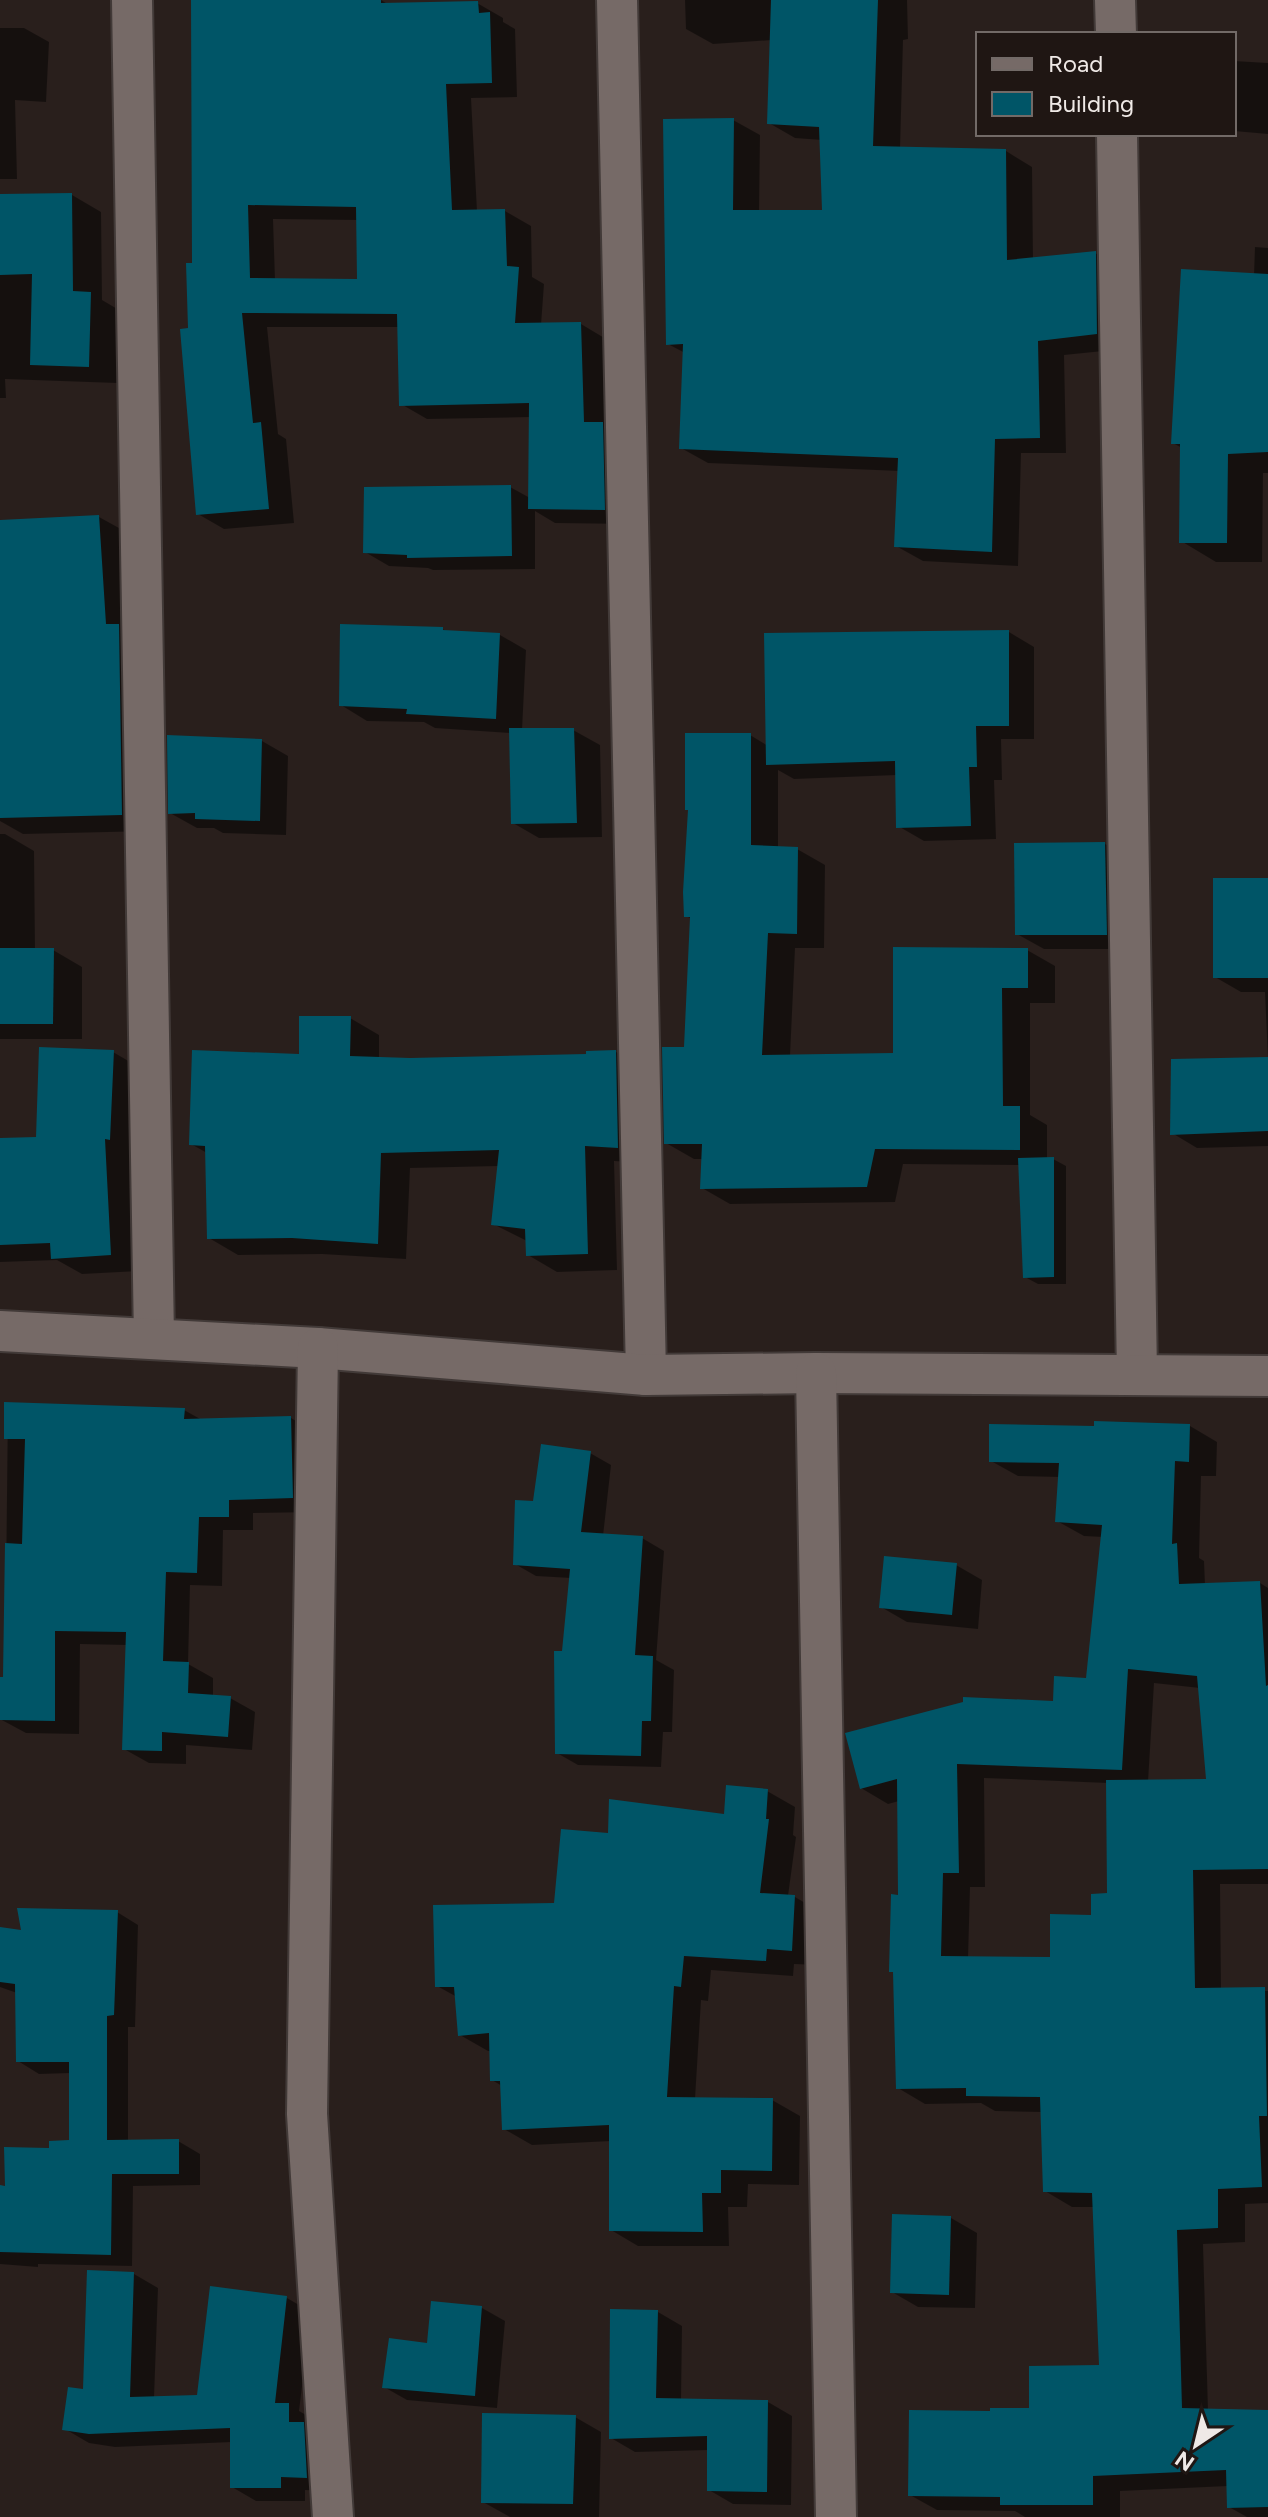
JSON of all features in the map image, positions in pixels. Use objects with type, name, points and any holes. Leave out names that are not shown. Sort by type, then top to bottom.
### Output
[{"type":"street","points":[[132,0],[154,1339]]},
{"type":"street","points":[[617,0],[646,1375]]},
{"type":"street","points":[[1115,0],[1116,32]]},
{"type":"street","points":[[1117,136],[1137,1375]]},
{"type":"street","points":[[0,1331],[318,1348],[646,1375],[1268,1376]]},
{"type":"street","points":[[318,1348],[307,2114],[333,2517]]},
{"type":"street","points":[[816,1373],[836,2517]]},
{"type":"building","points":[[191,0],[478,1],[479,13],[490,12],[492,83],[446,84],[452,210],[505,209],[507,266],[519,267],[515,323],[581,322],[584,422],[603,422],[605,510],[528,509],[529,403],[399,406],[397,314],[242,313],[253,423],[261,422],[269,509],[196,515],[180,329],[188,328],[186,263],[192,263]],"holes":[[[248,205],[356,207],[357,279],[250,278]]]},
{"type":"building","points":[[771,0],[878,0],[873,146],[1006,149],[1007,260],[1096,251],[1097,334],[1038,341],[1040,438],[995,439],[992,552],[894,547],[898,458],[679,449],[683,344],[666,345],[663,119],[734,118],[733,210],[822,210],[819,127],[767,124]]},
{"type":"building","points":[[72,193],[73,291],[91,292],[89,367],[30,365],[32,274],[0,275],[0,194]]},
{"type":"building","points":[[1181,269],[1268,274],[1268,452],[1228,454],[1227,543],[1179,543],[1180,444],[1171,444]]},
{"type":"building","points":[[511,485],[512,556],[407,558],[407,555],[363,553],[364,487]]},
{"type":"building","points":[[99,515],[106,624],[119,624],[122,815],[0,818],[0,520]]},
{"type":"building","points":[[340,624],[443,627],[443,630],[500,633],[496,719],[406,714],[407,709],[339,706]]},
{"type":"building","points":[[1009,630],[1009,726],[976,726],[977,767],[969,767],[971,826],[896,828],[895,761],[766,765],[764,633]]},
{"type":"building","points":[[509,728],[574,728],[577,823],[511,824]]},
{"type":"building","points":[[685,733],[751,733],[751,845],[798,847],[797,934],[768,933],[762,1055],[893,1053],[893,947],[1028,948],[1028,988],[1002,988],[1003,1106],[1020,1106],[1020,1150],[875,1149],[867,1187],[700,1189],[702,1144],[664,1144],[662,1047],[684,1047],[690,917],[684,917],[683,892],[688,810],[685,810]]},
{"type":"building","points":[[167,735],[262,739],[260,821],[195,819],[195,813],[168,814]]},
{"type":"building","points":[[1105,842],[1107,935],[1015,935],[1014,843]]},
{"type":"building","points":[[1213,878],[1268,878],[1268,978],[1213,978]]},
{"type":"building","points":[[0,948],[54,948],[53,1024],[0,1024]]},
{"type":"building","points":[[299,1016],[351,1016],[350,1056],[410,1058],[586,1054],[586,1051],[616,1050],[618,1148],[585,1146],[588,1254],[526,1256],[525,1229],[491,1225],[499,1150],[381,1153],[378,1244],[292,1238],[207,1239],[205,1146],[189,1145],[192,1050],[299,1054]]},
{"type":"building","points":[[39,1047],[114,1050],[110,1140],[105,1139],[111,1255],[51,1259],[50,1243],[0,1245],[0,1138],[36,1137]]},
{"type":"building","points":[[1268,1057],[1268,1131],[1170,1135],[1171,1059]]},
{"type":"building","points":[[1054,1157],[1054,1277],[1023,1278],[1018,1158]]},
{"type":"building","points":[[4,1402],[185,1408],[184,1419],[291,1416],[293,1498],[229,1500],[229,1517],[199,1517],[197,1573],[166,1572],[163,1661],[189,1662],[188,1693],[231,1696],[228,1737],[162,1732],[162,1751],[122,1750],[126,1632],[55,1631],[55,1721],[0,1720],[5,1543],[22,1544],[25,1439],[4,1439]]},
{"type":"building","points":[[1094,1421],[1190,1424],[1189,1462],[1175,1461],[1172,1544],[1177,1543],[1179,1584],[1260,1581],[1268,1685],[1268,1869],[1193,1870],[1195,1988],[1265,1987],[1267,2116],[1259,2116],[1262,2187],[1218,2189],[1218,2228],[1177,2230],[1182,2408],[1268,2410],[1268,2507],[1227,2508],[1226,2470],[1093,2476],[1093,2505],[1000,2505],[1000,2497],[908,2496],[909,2410],[1029,2408],[1029,2366],[1099,2365],[1092,2193],[1043,2192],[1040,2097],[966,2096],[966,2088],[896,2089],[893,1972],[889,1972],[891,1894],[898,1895],[897,1779],[860,1789],[845,1733],[963,1702],[963,1697],[1053,1701],[1054,1676],[1086,1678],[1102,1525],[1055,1522],[1059,1463],[989,1462],[989,1424],[1094,1426]],"holes":[[[1128,1669],[1197,1676],[1206,1779],[1106,1780],[1107,1893],[1091,1894],[1091,1915],[1050,1914],[1050,1957],[941,1956],[943,1873],[959,1873],[957,1764],[1122,1770]]]},
{"type":"building","points":[[541,1444],[591,1451],[581,1532],[643,1536],[635,1655],[653,1656],[651,1721],[642,1721],[641,1756],[555,1754],[554,1651],[562,1651],[570,1569],[513,1565],[515,1500],[533,1501]]},
{"type":"building","points":[[884,1556],[957,1563],[952,1615],[879,1608]]},
{"type":"building","points":[[726,1785],[768,1789],[766,1819],[769,1819],[760,1893],[795,1895],[792,1951],[767,1949],[766,1961],[684,1956],[681,1987],[674,1986],[667,2097],[773,2098],[772,2171],[721,2170],[721,2193],[702,2193],[703,2232],[609,2231],[609,2125],[502,2130],[500,2081],[490,2081],[489,2033],[458,2036],[454,1987],[435,1987],[433,1905],[554,1903],[561,1829],[608,1833],[609,1799],[724,1814]]},
{"type":"building","points":[[17,1908],[118,1910],[114,2015],[107,2016],[107,2140],[179,2139],[179,2174],[112,2174],[111,2255],[0,2252],[0,2185],[5,2186],[4,2147],[49,2148],[49,2141],[69,2140],[69,2062],[16,2062],[15,1984],[0,1982],[0,1927],[21,1930]]},
{"type":"building","points":[[892,2214],[951,2216],[949,2295],[890,2293]]},
{"type":"building","points":[[87,2270],[134,2272],[130,2397],[197,2395],[210,2286],[287,2296],[275,2403],[289,2403],[289,2422],[304,2422],[307,2478],[281,2477],[281,2488],[230,2488],[230,2428],[89,2434],[62,2430],[68,2387],[83,2389]]},
{"type":"building","points":[[431,2301],[482,2306],[475,2396],[382,2388],[389,2338],[427,2343]]},
{"type":"building","points":[[610,2309],[658,2310],[656,2398],[768,2400],[767,2492],[707,2491],[707,2436],[609,2439]]},
{"type":"building","points":[[482,2413],[576,2415],[573,2504],[481,2503]]}]
